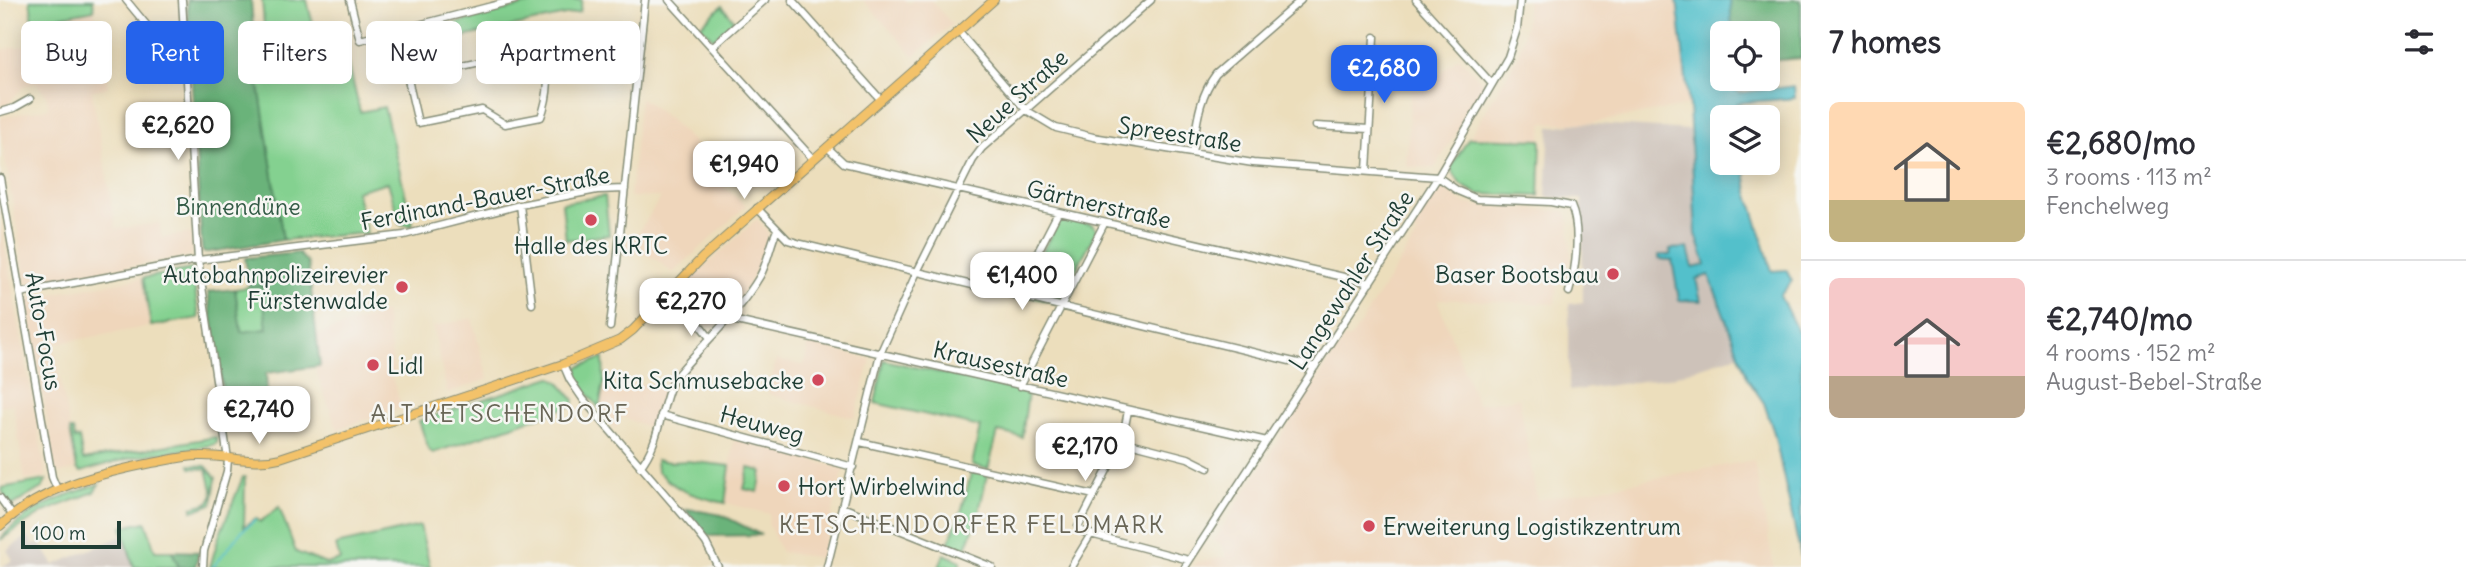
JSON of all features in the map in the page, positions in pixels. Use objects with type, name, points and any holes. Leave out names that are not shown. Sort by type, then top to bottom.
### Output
[{"type":"main road","points":[[0,526],[26,506],[57,489],[100,475],[186,457],[254,461],[280,458],[563,364],[620,340],[757,208],[994,0]]},
{"type":"street","points":[[125,0],[143,21]]},
{"type":"street","points":[[182,0],[183,21]]},
{"type":"street","points":[[350,0],[360,40],[366,39]]},
{"type":"street","points":[[435,21],[515,0]]},
{"type":"street","points":[[610,327],[645,0]]},
{"type":"street","points":[[669,0],[813,159]]},
{"type":"street","points":[[712,47],[765,0]]},
{"type":"street","points":[[792,0],[881,100]]},
{"type":"street","name":"Neue Straße","points":[[827,567],[880,354],[916,274],[973,160],[982,148],[1151,0]]},
{"type":"street","points":[[1192,153],[1202,97],[1216,74],[1301,0]]},
{"type":"street","points":[[1416,0],[1492,84]]},
{"type":"street","name":"Langewahler Straße","points":[[1187,564],[1438,177],[1514,42],[1520,0]]},
{"type":"street","name":"Spreestraße","points":[[958,31],[1026,110],[1056,128],[1093,137],[1252,163],[1438,177]]},
{"type":"street","points":[[1367,170],[1375,37]]},
{"type":"street","points":[[535,50],[541,51],[548,80],[546,105],[541,117],[505,124],[482,110],[418,123],[408,78],[535,50]]},
{"type":"street","points":[[186,84],[198,260],[228,459],[218,509],[204,551],[203,567]]},
{"type":"street","points":[[0,112],[30,99]]},
{"type":"street","points":[[1316,126],[1369,129]]},
{"type":"street","name":"Gärtnerstraße","points":[[827,147],[844,163],[1370,283]]},
{"type":"street","points":[[1438,177],[1477,200],[1551,202],[1572,206],[1576,215],[1575,272],[1569,292]]},
{"type":"street","name":"Auto-Focus","points":[[0,178],[52,477],[57,489]]},
{"type":"street","name":"Ferdinand-Bauer-Straße","points":[[20,293],[198,260],[404,235],[520,205],[597,190],[625,189]]},
{"type":"street","points":[[520,205],[532,304]]},
{"type":"street","points":[[757,208],[777,230],[793,242],[916,274],[1315,368]]},
{"type":"street","points":[[1015,296],[1058,212]]},
{"type":"street","points":[[1020,386],[1104,223]]},
{"type":"street","points":[[640,467],[648,457],[673,380],[729,317],[765,268],[777,230]]},
{"type":"street","points":[[671,288],[710,338]]},
{"type":"street","name":"Krausestraße","points":[[729,317],[880,354],[1267,441]]},
{"type":"street","points":[[563,364],[575,388],[700,536],[718,567]]},
{"type":"street","points":[[1128,411],[1122,441],[1078,527],[1091,534],[1187,564]]},
{"type":"street","name":"Heuweg","points":[[661,415],[853,467]]},
{"type":"street","points":[[1122,441],[1188,458],[1208,468]]},
{"type":"street","points":[[860,442],[1094,495]]},
{"type":"street","points":[[0,498],[13,516]]},
{"type":"street","points":[[842,508],[992,567]]},
{"type":"street","points":[[1072,567],[1091,534]]},
{"type":"shaded area","points":[[863,0],[905,0],[909,4],[913,0],[931,0],[952,24],[914,56]]},
{"type":"shaded area","points":[[1527,0],[1677,0],[1689,105],[1592,123],[1543,123],[1541,140],[1469,138],[1518,56],[1525,27]]},
{"type":"shaded area","points":[[94,10],[96,21],[38,21]]},
{"type":"shaded area","points":[[21,47],[21,84],[32,84],[24,86],[7,105],[0,107],[0,50]]},
{"type":"shaded area","points":[[1459,57],[1485,85],[1435,168],[1406,166],[1411,86],[1420,91]]},
{"type":"shaded area","points":[[37,84],[107,84],[108,87],[92,91],[116,229],[159,223],[162,238],[191,233],[190,256],[29,283],[26,281],[0,119],[49,108],[46,94]]},
{"type":"shaded area","points":[[640,97],[668,118],[696,145],[689,155],[746,206],[673,273],[654,258],[625,247],[628,236],[636,236],[661,197],[630,197]]},
{"type":"shaded area","points":[[1580,123],[1689,130],[1696,234],[1708,275],[1740,354],[1671,377],[1569,391],[1569,304],[1583,302],[1582,199],[1546,197],[1550,127]]},
{"type":"shaded area","points":[[1442,188],[1464,203],[1564,211],[1569,215],[1571,262],[1558,276],[1555,304],[1440,299],[1438,302],[1477,404],[1519,398],[1537,500],[1754,460],[1774,567],[1193,567],[1196,562],[1226,557],[1224,547],[1214,540],[1344,338],[1351,338],[1418,233],[1409,232],[1437,189]]},
{"type":"shaded area","points":[[0,219],[46,474],[45,477],[25,480],[13,404],[0,406]]},
{"type":"shaded area","points":[[757,219],[768,235],[759,265],[746,288],[713,325],[707,324],[681,288]]},
{"type":"shaded area","points":[[143,278],[151,326],[54,344],[77,469],[62,473],[56,471],[27,303],[33,297]]},
{"type":"shaded area","points":[[385,312],[395,374],[391,375],[402,408],[337,429],[315,368],[320,366],[317,335]]},
{"type":"shaded area","points":[[472,318],[488,379],[447,393],[433,327]]},
{"type":"shaded area","name":"Kita Schmusebacke","points":[[809,344],[871,359],[855,418],[768,394],[776,360],[804,365]]},
{"type":"shaded area","points":[[604,383],[665,385],[650,428],[622,417],[615,429],[599,408]]},
{"type":"shaded area","name":"Hort Wirbelwind","points":[[734,439],[844,469],[821,558],[781,552],[768,523],[770,514],[725,503]]},
{"type":"shaded area","points":[[124,535],[134,567],[1,567],[13,560],[7,550],[28,536],[33,544],[40,544],[54,565]]},
{"type":"green space","points":[[30,0],[93,0],[94,10],[33,21]]},
{"type":"green space","name":"Binnendüne","points":[[187,0],[251,0],[253,21],[238,21],[238,84],[259,84],[283,240],[204,253],[202,250],[192,84],[224,84],[224,21],[188,21]]},
{"type":"green space","points":[[262,0],[307,0],[312,21],[264,21]]},
{"type":"green space","points":[[545,0],[582,0],[580,12],[538,21],[476,21],[476,34],[462,37],[462,22]]},
{"type":"green space","points":[[1730,0],[1801,0],[1801,58],[1780,60],[1780,21],[1731,21]]},
{"type":"green space","points":[[722,6],[734,20],[714,39],[700,26]]},
{"type":"green space","points":[[352,78],[360,112],[384,107],[413,226],[400,224],[388,182],[356,191],[367,233],[283,240],[259,84],[352,84]]},
{"type":"green space","points":[[1469,138],[1541,140],[1539,196],[1478,194],[1461,185],[1450,168]]},
{"type":"green space","points":[[605,196],[609,235],[566,240],[562,203]]},
{"type":"green space","points":[[1061,216],[1093,225],[1097,230],[1058,303],[1026,296],[1023,288]]},
{"type":"green space","points":[[298,253],[308,263],[320,366],[266,373],[267,390],[243,399],[224,400],[208,292],[235,289],[241,332],[267,329],[262,286],[249,287],[245,258]]},
{"type":"green space","points":[[192,269],[199,318],[151,326],[143,278]]},
{"type":"green space","points":[[262,285],[268,329],[241,333],[235,289]]},
{"type":"green space","points":[[603,358],[604,383],[599,408],[575,377],[574,371]]},
{"type":"green space","points":[[884,360],[1028,393],[1022,437],[998,432],[988,469],[972,465],[980,427],[875,403]]},
{"type":"green space","points":[[551,377],[559,382],[574,400],[573,405],[433,453],[429,450],[419,421]]},
{"type":"green space","points":[[70,430],[73,430],[75,439],[79,438],[83,460],[216,437],[217,443],[114,462],[81,472],[77,469]]},
{"type":"green space","points":[[656,460],[730,466],[725,503],[681,489],[657,471]]},
{"type":"green space","points":[[190,465],[206,466],[216,478],[212,504],[192,511],[192,507],[208,503],[213,494],[207,469],[191,468]]},
{"type":"green space","points":[[749,468],[762,471],[758,492],[744,489]]},
{"type":"green space","points":[[972,470],[987,476],[978,516],[965,551],[948,544],[962,509]]},
{"type":"green space","points":[[243,477],[244,527],[256,518],[260,522],[279,507],[296,552],[326,564],[340,560],[336,545],[420,526],[430,567],[210,567],[218,539]]},
{"type":"green space","points":[[46,480],[43,487],[13,505],[7,501],[1,488]]},
{"type":"green space","points":[[99,484],[94,492],[44,512],[0,540],[32,512]]},
{"type":"green space","points":[[686,510],[722,515],[761,535],[707,536]]},
{"type":"green space","points":[[146,522],[155,551],[172,551],[179,567],[134,567],[122,527]]},
{"type":"green space","points":[[172,551],[199,552],[195,567],[179,567]]},
{"type":"green space","points":[[944,554],[961,561],[959,567],[939,567]]},
{"type":"water","points":[[1677,0],[1730,0],[1731,21],[1710,21],[1710,91],[1780,91],[1780,88],[1794,86],[1795,98],[1737,105],[1710,105],[1710,175],[1746,175],[1748,192],[1772,271],[1786,270],[1792,281],[1780,296],[1801,338],[1801,557],[1774,433],[1764,403],[1749,381],[1709,275],[1696,279],[1701,301],[1679,300],[1672,260],[1659,259],[1659,255],[1671,255],[1670,249],[1688,248],[1693,268],[1706,265],[1696,234],[1689,105]]},
{"type":"waterway","points":[[213,567],[241,532],[256,519]]},
{"type":"place","name":"Halle des KRTC","points":[[591,220]]},
{"type":"place","name":"Baser Bootsbau","points":[[1613,274]]},
{"type":"place","name":"Autobahnpolizeirevier Fürstenwalde","points":[[402,287]]},
{"type":"place","name":"Lidl","points":[[373,365]]},
{"type":"place","name":"Kita Schmusebacke","points":[[818,380]]},
{"type":"place","name":"Hort Wirbelwind","points":[[784,486]]},
{"type":"place","name":"Erweiterung Logistikzentrum","points":[[1369,526]]},
{"type":"district","name":"ALT KETSCHENDORF","points":[[500,413]]},
{"type":"district","name":"KETSCHENDORFER FELDMARK","points":[[972,524]]}]
